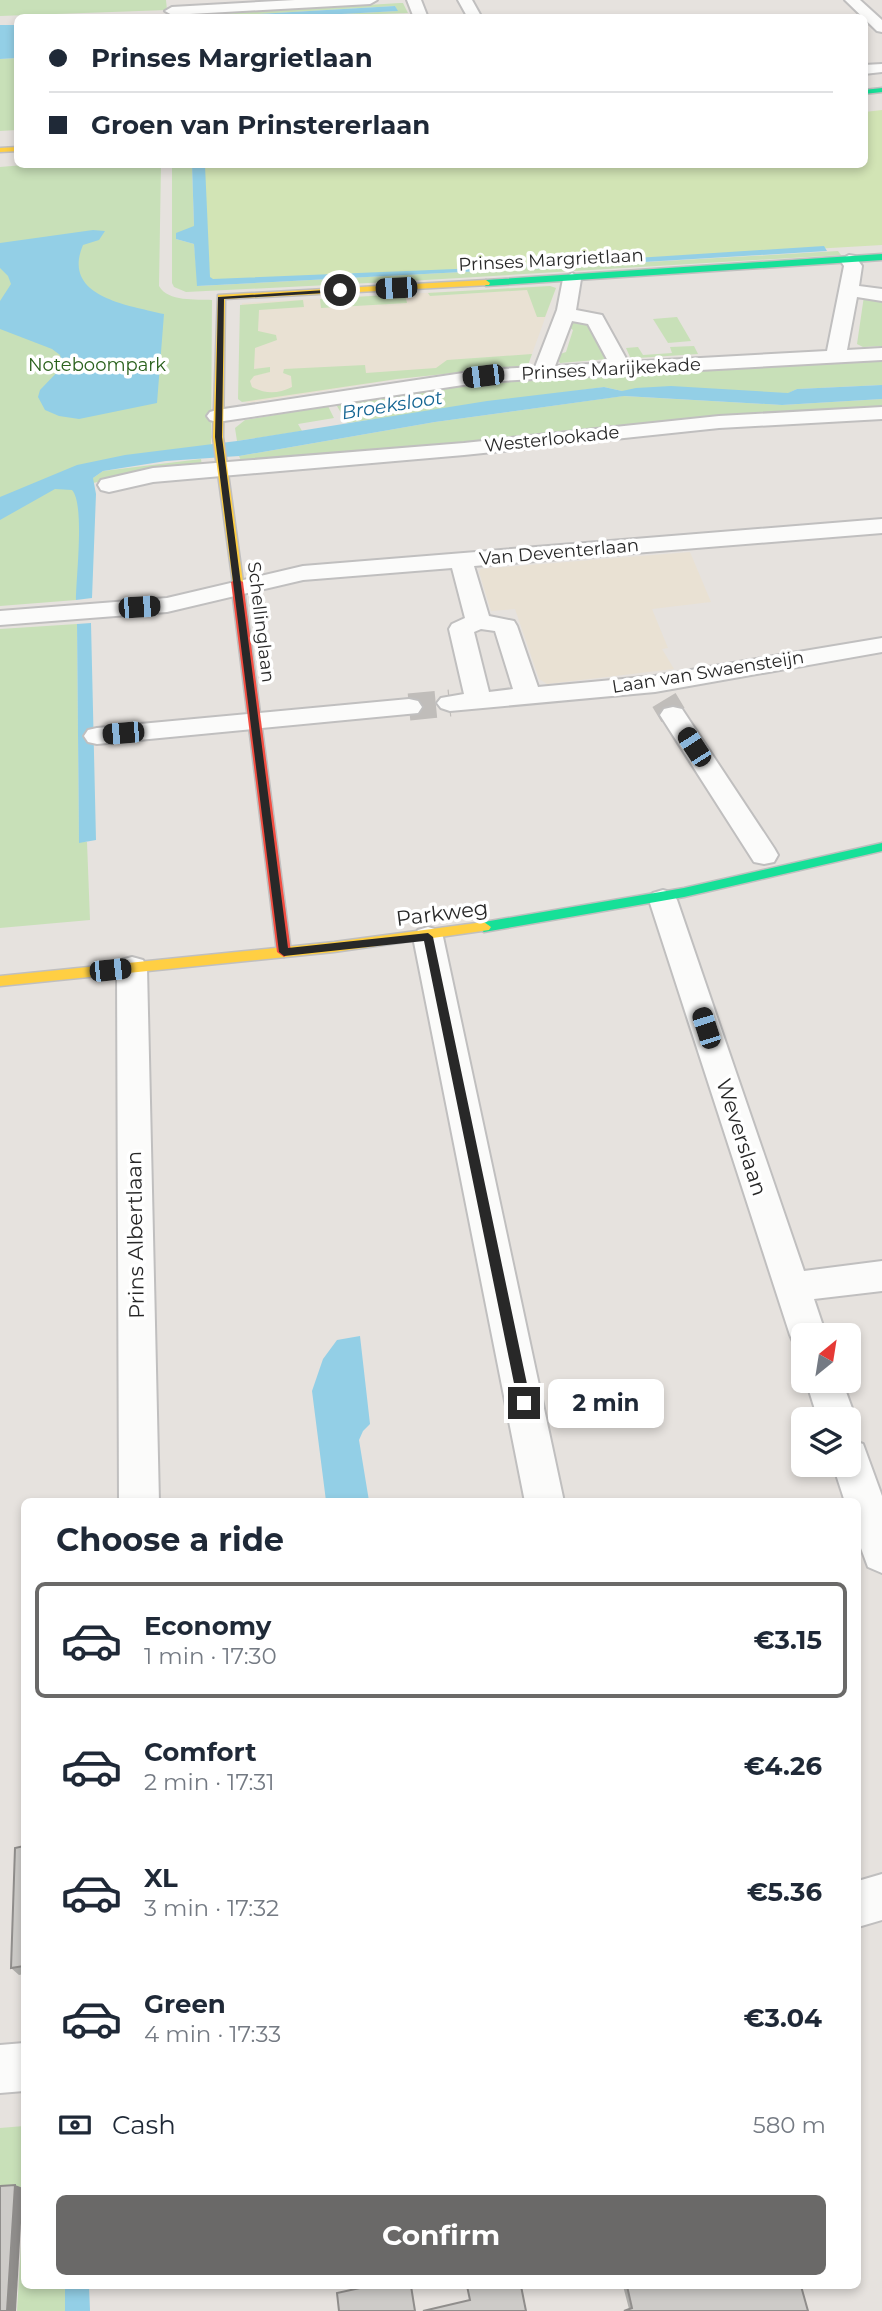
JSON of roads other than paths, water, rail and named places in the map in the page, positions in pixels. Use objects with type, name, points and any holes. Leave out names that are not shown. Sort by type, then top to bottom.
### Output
[{"type":"street","points":[[172,10],[370,0]]},
{"type":"street","points":[[852,0],[880,24]]},
{"type":"street","name":"Prinses Margrietlaan","points":[[221,297],[572,279],[882,257]]},
{"type":"street","points":[[836,358],[853,266],[849,260]]},
{"type":"street","points":[[542,372],[564,314],[572,279]]},
{"type":"street","points":[[847,290],[882,295]]},
{"type":"street","name":"Schellinglaan","points":[[221,297],[218,437],[284,952]]},
{"type":"street","points":[[564,314],[594,319],[621,368]]},
{"type":"street","name":"Prinses Marijkekade","points":[[217,416],[406,386],[542,372],[882,354]]},
{"type":"street","name":"Westerlookade","points":[[109,485],[153,475],[221,466],[464,449],[707,423],[875,419]]},
{"type":"street","name":"Van Deventerlaan","points":[[0,618],[167,605],[303,573],[882,526]]},
{"type":"street","points":[[461,560],[478,621]]},
{"type":"street","points":[[478,700],[461,629],[478,621],[505,626],[528,696]]},
{"type":"street","name":"Laan van Swaensteijn","points":[[450,703],[528,696],[664,700],[882,645]]},
{"type":"street","points":[[664,700],[765,854]]},
{"type":"street","points":[[97,736],[409,707]]},
{"type":"street","name":"Parkweg","points":[[0,981],[428,937],[663,900],[882,847]]},
{"type":"street","name":"Weverslaan","points":[[663,900],[804,1323]]},
{"type":"street","points":[[428,937],[544,1498]]},
{"type":"street","name":"Prins Albertlaan","points":[[132,968],[139,1498]]},
{"type":"street","points":[[792,1287],[882,1276]]},
{"type":"street","points":[[856,1477],[882,1554]]},
{"type":"street","points":[[861,1902],[882,1897]]},
{"type":"street","points":[[0,2069],[21,2067]]},
{"type":"water","points":[[395,6],[398,11],[342,14],[258,14]]},
{"type":"water","points":[[0,25],[14,25],[14,58],[0,59]]},
{"type":"water","points":[[192,168],[205,168],[210,277],[213,279],[480,268],[481,271],[197,286],[194,244],[176,239],[176,233],[194,226]]},
{"type":"water","points":[[93,230],[105,231],[99,240],[83,245],[79,263],[81,276],[89,287],[117,302],[164,314],[157,403],[79,419],[59,416],[45,410],[38,397],[40,390],[63,366],[60,355],[52,349],[0,329],[0,301],[11,284],[0,268],[0,243]]},
{"type":"water","points":[[824,246],[827,251],[528,269],[526,265]]},
{"type":"water","points":[[882,385],[882,399],[782,405],[624,396],[435,422],[239,456],[166,461],[103,471],[93,478],[96,494],[92,598],[76,600],[79,525],[76,498],[72,490],[55,489],[0,520],[0,497],[77,465],[125,455],[237,441],[487,401],[604,387],[622,391],[671,386],[788,393],[797,389]]},
{"type":"water","points":[[91,623],[96,840],[79,843],[77,624]]},
{"type":"water","points":[[360,1336],[370,1424],[359,1440],[369,1498],[326,1498],[312,1391],[323,1359],[337,1340]]},
{"type":"water","points":[[65,2289],[89,2289],[90,2311],[65,2311]]},
{"type":"tunnel","points":[[664,700],[673,715]]},
{"type":"tunnel","points":[[409,707],[450,703]]},
{"type":"park label","name":"Noteboompark","points":[[97,365]]},
{"type":"water label","name":"Broeksloot","points":[[392,405]]}]
